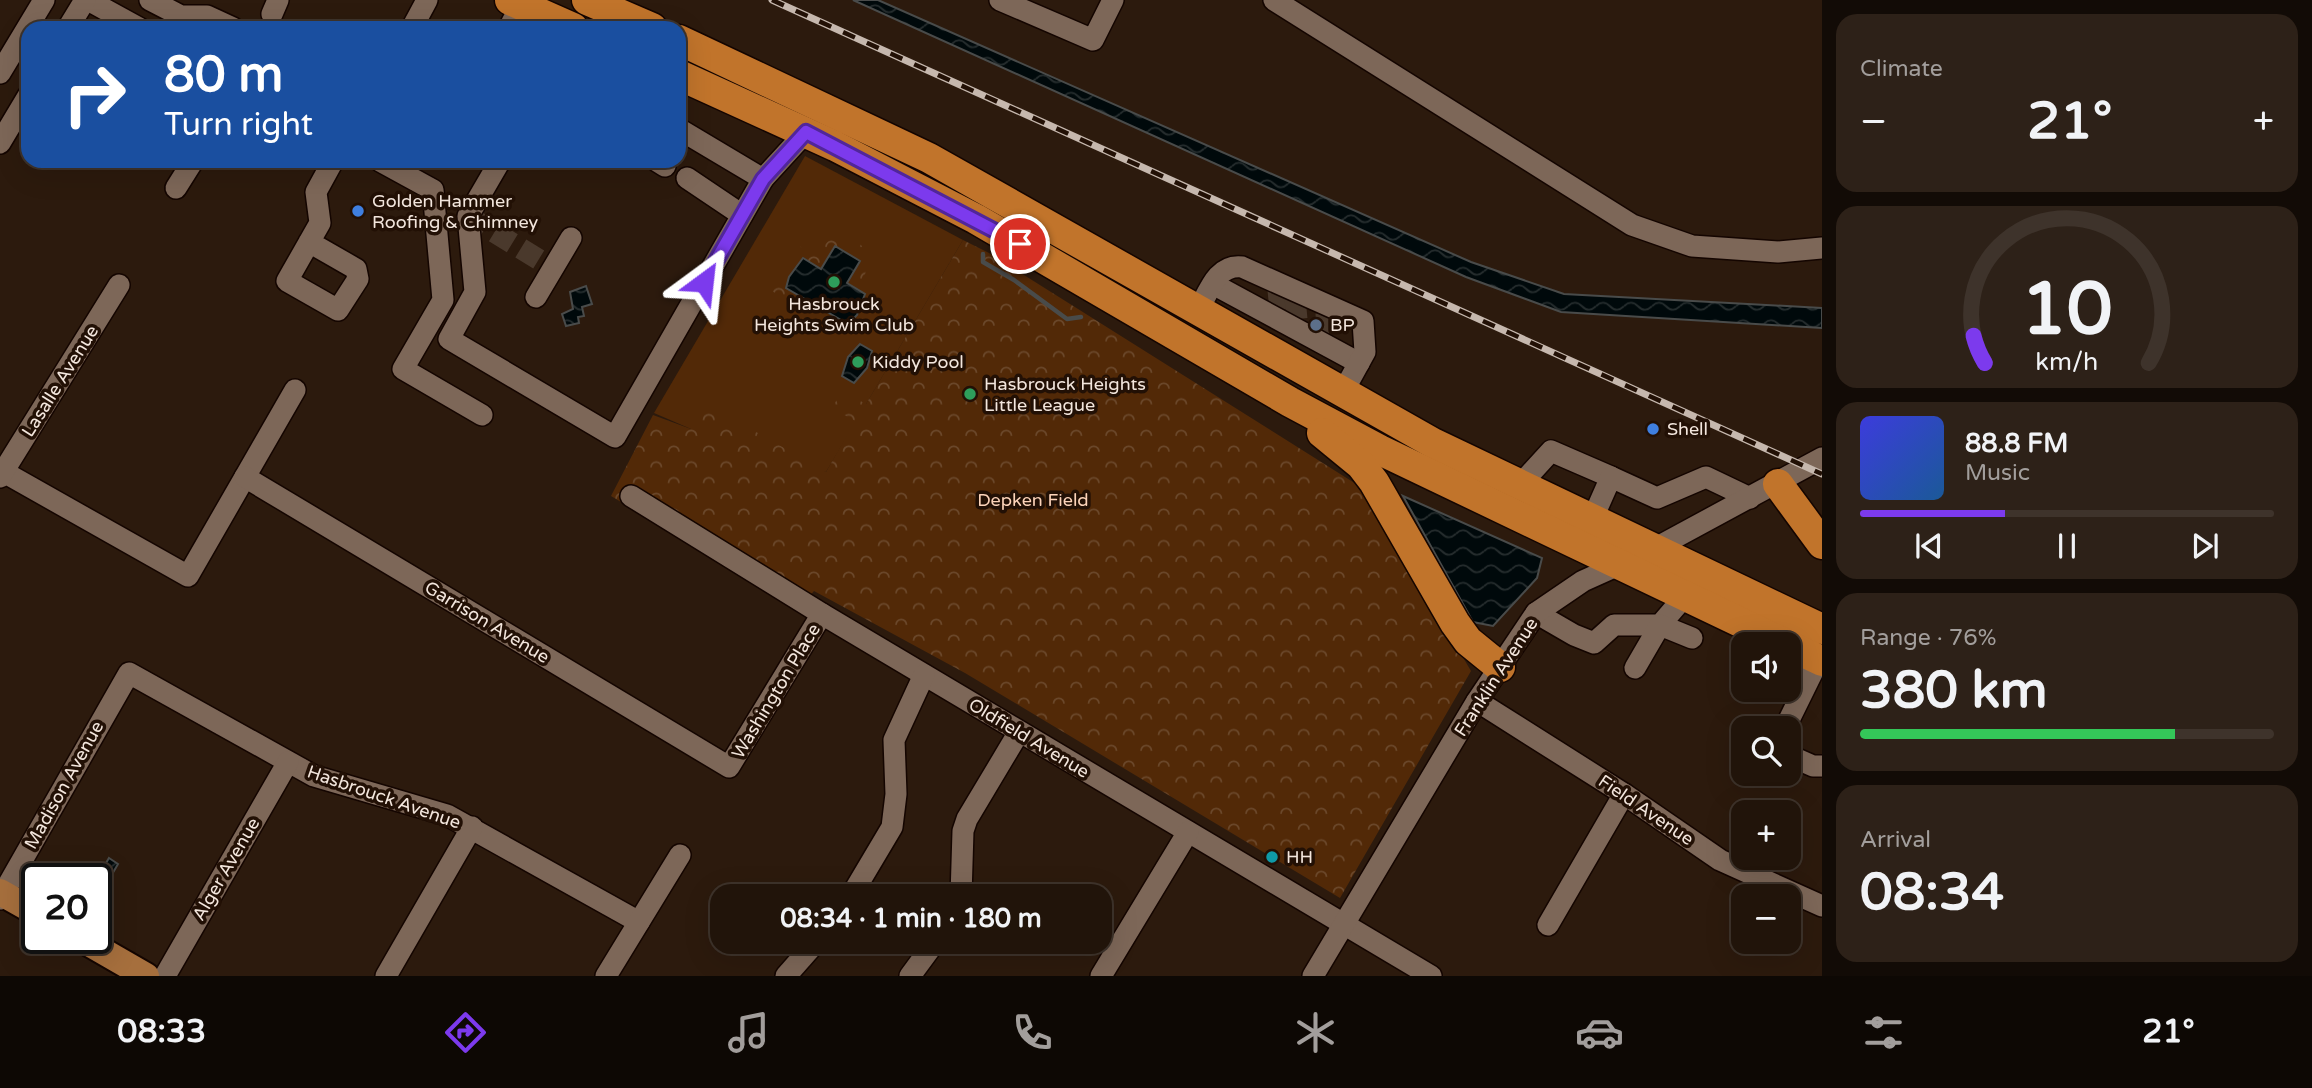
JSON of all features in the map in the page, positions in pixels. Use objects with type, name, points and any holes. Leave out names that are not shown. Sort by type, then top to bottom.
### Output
[{"type":"highway","points":[[587,0],[636,21]]},
{"type":"highway","points":[[513,11],[548,21]]},
{"type":"highway","points":[[686,43],[929,158],[1433,443],[1822,629]]},
{"type":"highway","points":[[686,78],[806,132],[976,219],[1290,402],[1617,566],[1760,632]]},
{"type":"highway","points":[[1290,402],[1361,466],[1374,482],[1461,632],[1500,667]]},
{"type":"highway","points":[[1778,484],[1822,544]]},
{"type":"highway","points":[[1801,651],[1820,660]]},
{"type":"main road","points":[[1,895],[21,905]]},
{"type":"main road","points":[[108,954],[146,976]]},
{"type":"street","points":[[31,21],[44,0]]},
{"type":"street","points":[[73,21],[87,0],[126,21]]},
{"type":"street","points":[[150,0],[181,16],[207,16],[218,21]]},
{"type":"street","points":[[416,21],[427,0]]},
{"type":"street","points":[[1000,0],[1093,40],[1113,0]]},
{"type":"street","points":[[1274,0],[1632,225],[1692,246],[1777,251],[1822,248]]},
{"type":"street","points":[[0,72],[21,38]]},
{"type":"street","points":[[0,143],[21,108]]},
{"type":"street","points":[[427,328],[615,437],[763,179],[806,132]]},
{"type":"street","points":[[686,133],[763,179]]},
{"type":"street","points":[[176,188],[189,168]]},
{"type":"street","points":[[309,242],[320,223],[316,192],[328,168]]},
{"type":"street","points":[[393,168],[433,190],[443,300],[403,369],[482,415]]},
{"type":"street","points":[[449,339],[475,292],[468,216],[496,168]]},
{"type":"street","points":[[687,178],[742,215]]},
{"type":"street","points":[[536,298],[570,238]]},
{"type":"street","points":[[1198,311],[1221,270],[1230,265],[1242,267],[1287,305],[1337,332]]},
{"type":"street","points":[[1213,284],[1287,305],[1337,332]]},
{"type":"street","name":"Lasalle Avenue","points":[[1,473],[119,285]]},
{"type":"street","points":[[1337,332],[1343,392]]},
{"type":"street","points":[[1,473],[188,576],[295,390]]},
{"type":"street","points":[[1520,485],[1551,451],[1657,498],[1706,477],[1750,498]]},
{"type":"street","name":"Franklin Avenue","points":[[1313,976],[1478,701],[1536,613],[1561,594],[1652,550],[1822,458]]},
{"type":"street","name":"Garrison Avenue","points":[[245,477],[729,767]]},
{"type":"street","points":[[1592,520],[1611,477]]},
{"type":"street","name":"Oldfield Avenue","points":[[631,496],[822,614],[1342,926],[1431,976]]},
{"type":"street","points":[[1636,668],[1660,625],[1685,596]]},
{"type":"street","points":[[1536,613],[1594,643],[1615,625],[1660,625],[1692,638]]},
{"type":"street","name":"Washington Place","points":[[729,767],[822,614]]},
{"type":"street","points":[[1791,716],[1820,660]]},
{"type":"street","name":"Hasbrouck Avenue","points":[[129,673],[314,776],[422,806],[472,827],[639,922]]},
{"type":"street","name":"Madison Avenue","points":[[1,895],[129,673]]},
{"type":"street","points":[[859,884],[892,827],[896,794],[894,740],[924,675]]},
{"type":"street","name":"Field Avenue","points":[[1478,701],[1624,794],[1720,860],[1822,906]]},
{"type":"street","points":[[961,884],[963,831],[967,819],[1019,732]]},
{"type":"street","points":[[1801,761],[1813,766],[1822,766]]},
{"type":"street","name":"Alger Avenue","points":[[165,976],[288,762]]},
{"type":"street","points":[[1548,925],[1624,794]]},
{"type":"street","points":[[386,976],[472,827]]},
{"type":"street","points":[[1101,976],[1188,832]]},
{"type":"street","points":[[606,976],[680,855]]},
{"type":"street","points":[[786,976],[805,954]]},
{"type":"street","points":[[910,976],[926,954]]},
{"type":"green space","name":"Hasbrouck Heights Swim Club","points":[[805,156],[963,240],[826,472],[691,429],[654,413]]},
{"type":"green space","points":[[835,234],[855,240],[870,253],[864,279],[876,293],[871,316],[853,333],[805,312],[772,291],[798,246],[818,252]]},
{"type":"green space","name":"Depken Field","points":[[963,240],[989,253],[1364,489],[1471,671],[1340,898],[965,673],[814,591],[798,609],[611,496],[653,415],[691,429],[709,405],[826,472],[855,421],[832,408],[842,391],[866,404]]},
{"type":"water","points":[[853,0],[878,0],[1471,262],[1564,294],[1822,308],[1822,328],[1561,312],[1466,277]]},
{"type":"water","points":[[835,246],[860,261],[847,283],[865,294],[857,315],[848,324],[786,288],[789,277],[803,258],[821,269]]},
{"type":"water","points":[[586,286],[592,304],[582,307],[584,316],[578,317],[579,323],[566,326],[562,314],[573,309],[570,292]]},
{"type":"water","name":"Kiddy Pool","points":[[860,344],[872,351],[867,368],[854,383],[842,376],[848,357]]},
{"type":"water","points":[[1403,496],[1542,558],[1537,578],[1493,626],[1473,622]]},
{"type":"water","points":[[109,858],[118,864],[112,874],[112,863],[106,863]]},
{"type":"waterway","points":[[983,254],[983,262],[1014,280],[1067,319],[1081,317]]},
{"type":"tunnel","points":[[468,216],[551,267]]},
{"type":"tunnel","points":[[1278,290],[1280,310]]},
{"type":"tunnel","points":[[1295,298],[1297,319]]},
{"type":"tunnel","points":[[1326,313],[1327,333]]},
{"type":"railway","points":[[772,0],[1822,474]]},
{"type":"place","name":"Golden Hammer Roofing & Chimney","points":[[358,211]]},
{"type":"place","name":"Hasbrouck Heights Swim Club","points":[[834,282]]},
{"type":"place","name":"BP","points":[[1316,325]]},
{"type":"place","name":"Kiddy Pool","points":[[858,362]]},
{"type":"place","name":"Hasbrouck Heights Little League","points":[[970,394]]},
{"type":"place","name":"Shell","points":[[1653,429]]},
{"type":"place","name":"HH","points":[[1272,857]]},
{"type":"route","points":[[704,282],[763,179],[806,132],[1020,244]]}]
